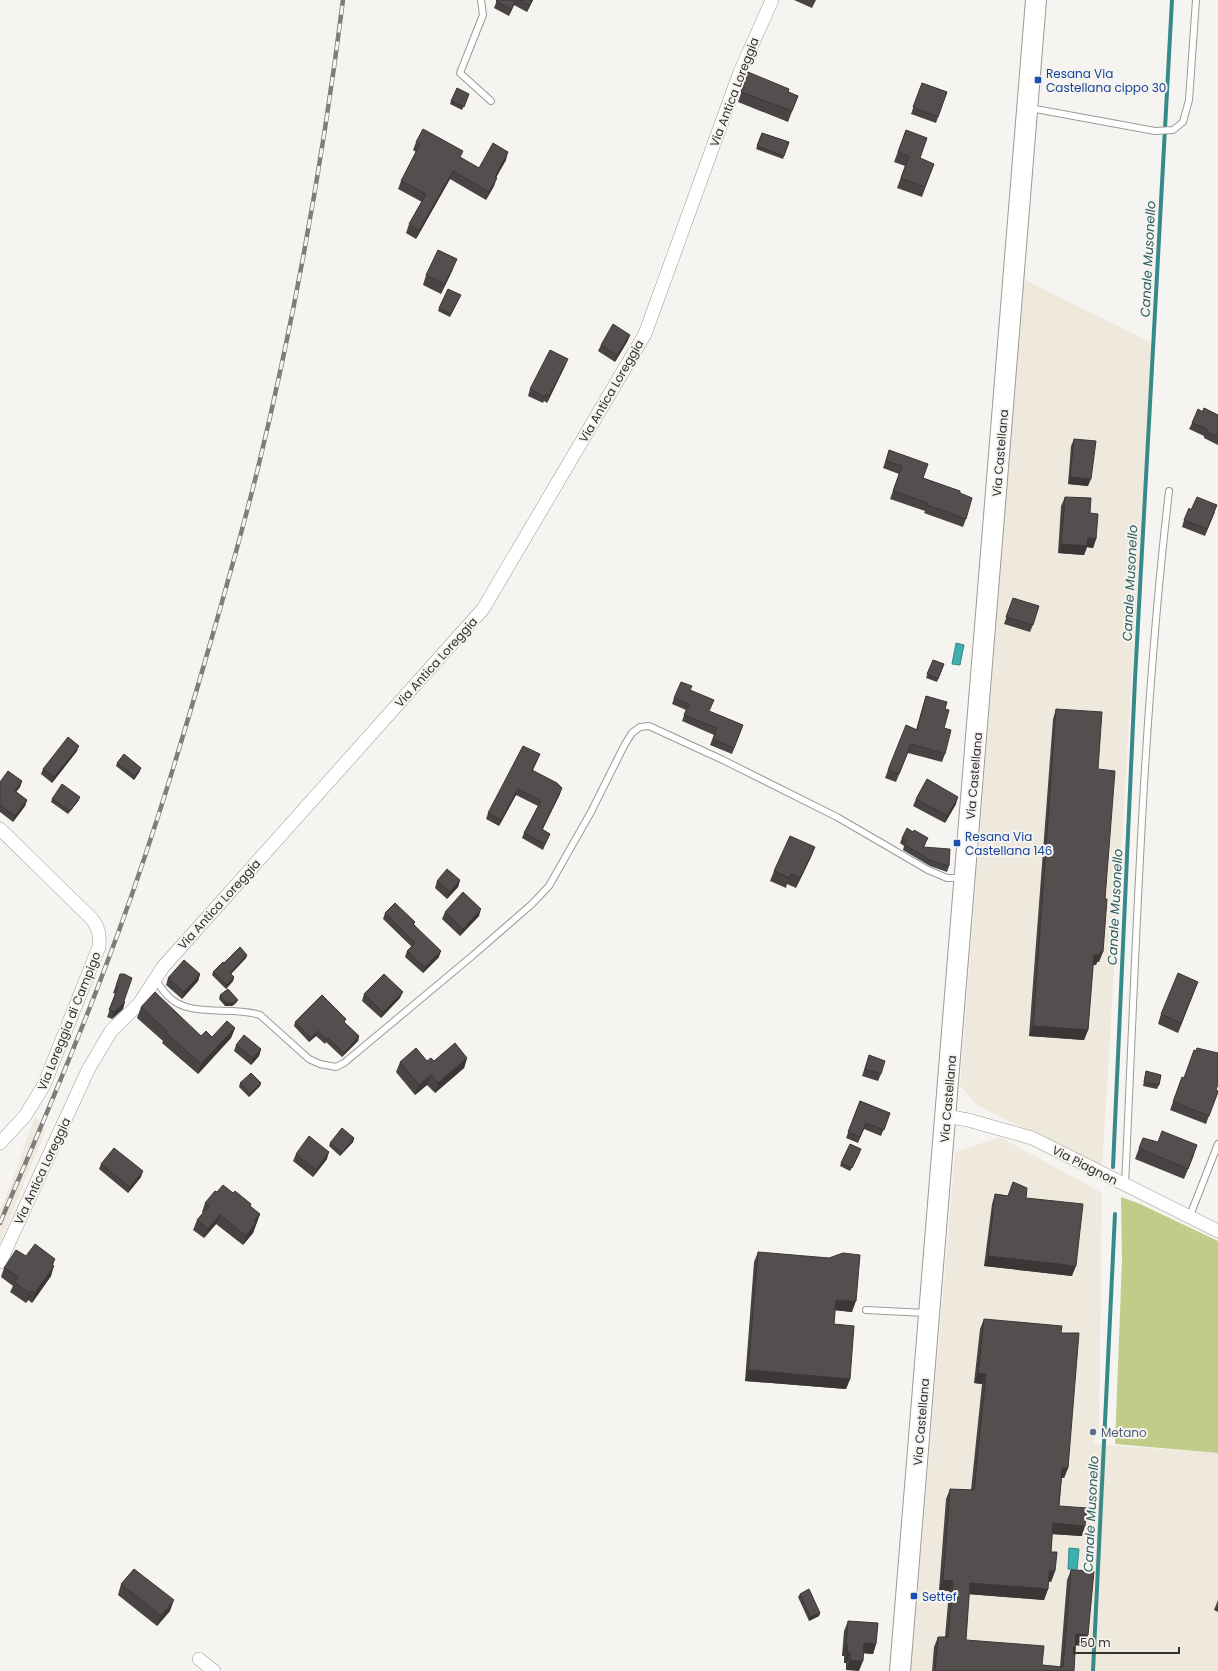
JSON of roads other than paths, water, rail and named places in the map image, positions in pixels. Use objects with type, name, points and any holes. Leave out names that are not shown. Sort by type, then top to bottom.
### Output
[{"type":"main road","name":"Via Castellana","points":[[900,1671],[1036,0]]},
{"type":"street","name":"Via Antica Loreggia","points":[[0,1262],[88,1070],[111,1031],[139,1004],[163,967],[483,609],[645,334],[740,72],[772,0]]},
{"type":"street","name":"Via Loreggia di Campigo","points":[[0,829],[92,919],[98,929],[99,940],[99,947],[44,1085],[26,1116],[0,1143]]},
{"type":"street","name":"Via Piagnon","points":[[946,1116],[968,1120],[1032,1138],[1189,1218],[1218,1231]]},
{"type":"street","points":[[199,1659],[214,1671]]},
{"type":"lane","points":[[481,0],[483,15],[460,73],[491,101]]},
{"type":"lane","points":[[1027,108],[1155,131],[1172,130],[1183,122],[1189,100],[1196,0]]},
{"type":"lane","points":[[1125,1185],[1148,721],[1161,556],[1169,491]]},
{"type":"lane","points":[[155,979],[168,997],[189,1009],[253,1012],[260,1015],[309,1059],[320,1064],[336,1067],[344,1063],[471,957],[532,904],[549,886],[591,812],[624,744],[632,733],[640,727],[649,726],[723,760],[837,817],[928,870],[947,878],[965,878]]},
{"type":"lane","points":[[1189,1218],[1218,1144]]},
{"type":"lane","points":[[866,1310],[930,1313]]},
{"type":"water","points":[[956,643],[964,645],[960,665],[952,664]]},
{"type":"water","points":[[1069,1548],[1079,1549],[1077,1570],[1068,1569]]},
{"type":"waterway","name":"Canale Musonello","points":[[1113,1167],[1135,679],[1172,0]]},
{"type":"waterway","name":"Canale Musonello","points":[[1093,1671],[1115,1214]]},
{"type":"railway","points":[[0,1223],[80,1032],[134,890],[172,771],[227,584],[271,414],[296,296],[317,178],[343,0]]},
{"type":"place","name":"Resana Via Castellana cippo 30","points":[[1038,80]]},
{"type":"place","name":"Resana Via Castellana 146","points":[[957,843]]},
{"type":"place","name":"Metano","points":[[1093,1432]]},
{"type":"place","name":"Settef","points":[[914,1596]]}]
